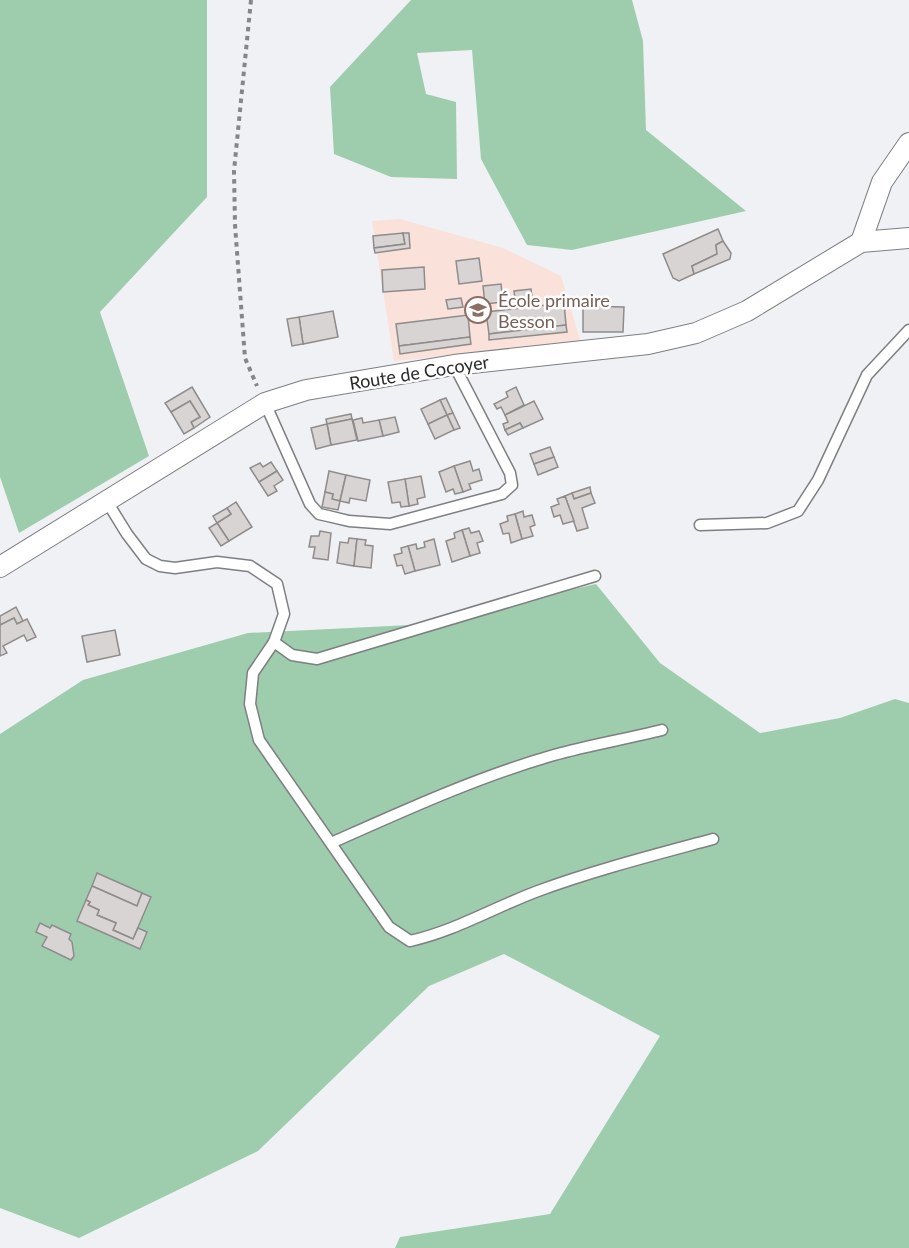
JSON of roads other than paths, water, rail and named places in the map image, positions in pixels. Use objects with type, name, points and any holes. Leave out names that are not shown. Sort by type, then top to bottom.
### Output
[{"type":"street","points":[[909,143],[882,182],[861,242],[909,238]]},
{"type":"street","name":"Route de Cocoyer","points":[[0,567],[265,403],[306,390],[454,365],[648,344],[696,333],[747,311],[861,242]]},
{"type":"lane","points":[[700,525],[767,523],[798,511],[818,480],[867,375],[909,330]]},
{"type":"lane","points":[[265,403],[310,504],[319,514],[348,521],[390,524],[502,494],[512,485],[510,473],[454,365]]},
{"type":"lane","points":[[106,500],[146,559],[160,566],[175,568],[217,562],[250,566],[277,584],[284,614],[274,642],[252,673],[250,704],[259,740],[389,927],[410,941],[435,936],[536,892],[713,838]]},
{"type":"lane","points":[[274,642],[292,656],[317,659],[596,576]]},
{"type":"lane","points":[[331,843],[419,804],[554,754],[662,730]]},
{"type":"place","name":"École primaire Besson","points":[[478,310]]}]
